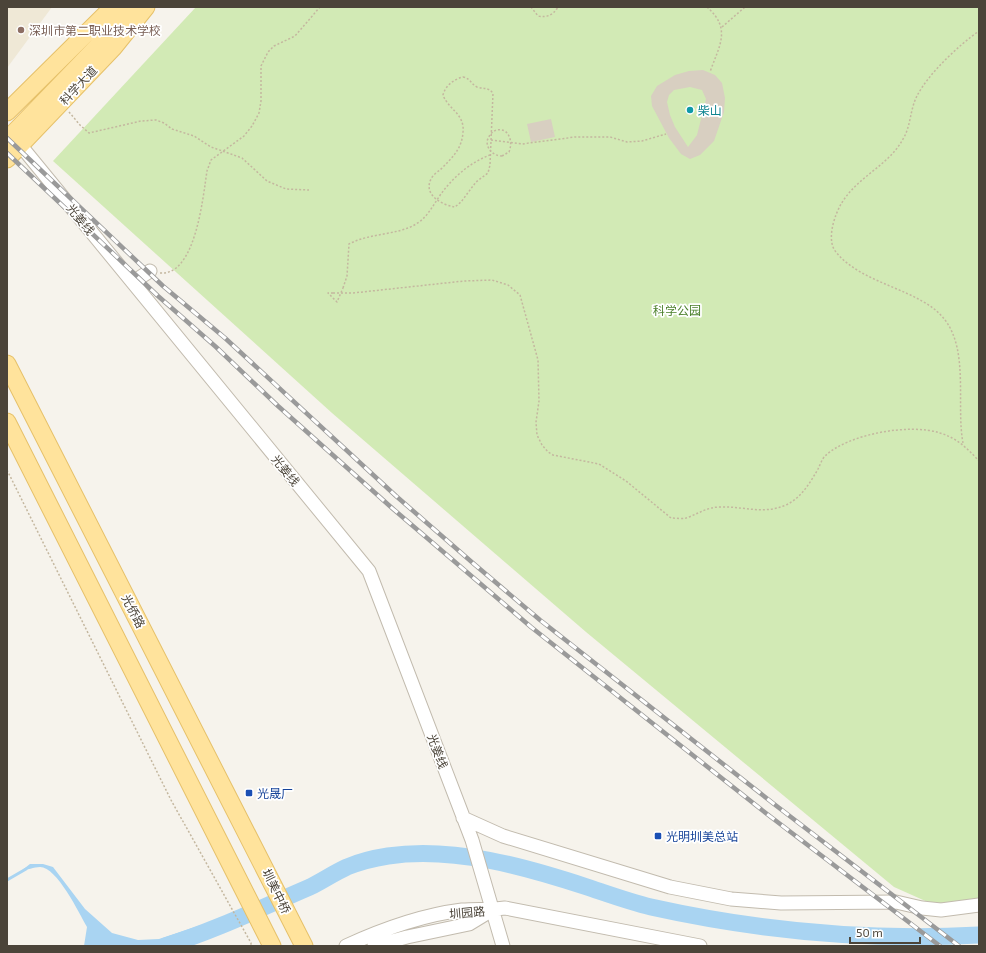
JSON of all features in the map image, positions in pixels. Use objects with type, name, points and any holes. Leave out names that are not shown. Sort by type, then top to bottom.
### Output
[{"type":"main road","points":[[7,112],[113,7]]},
{"type":"main road","points":[[14,143],[97,48],[127,7]]},
{"type":"main road","name":"科学大道","points":[[7,159],[14,143],[61,103],[113,48],[146,7]]},
{"type":"main road","name":"光侨路","points":[[7,364],[261,858]]},
{"type":"main road","points":[[7,422],[235,871],[264,943]]},
{"type":"main road","name":"圳美中桥","points":[[261,858],[304,946]]},
{"type":"street","name":"光姜线","points":[[14,143],[133,282],[369,571],[472,840],[493,910]]},
{"type":"street","points":[[133,282],[150,271]]},
{"type":"street","points":[[463,818],[504,836],[670,887],[730,899],[781,903],[896,902],[922,908],[941,910],[979,905]]},
{"type":"street","points":[[503,946],[493,910],[505,908],[700,946]]},
{"type":"street","name":"圳园路","points":[[346,946],[378,931],[410,922],[463,910],[493,910]]},
{"type":"street","name":"圳园路","points":[[374,946],[407,936],[469,924],[493,910]]},
{"type":"path","points":[[150,271],[164,274],[169,272],[182,263],[189,253],[193,242],[207,171],[211,160],[244,136],[252,126],[259,113],[261,101],[261,66],[268,52],[274,46],[295,36],[320,7]]},
{"type":"path","points":[[531,7],[538,16],[544,17],[554,13],[558,7]]},
{"type":"path","points":[[707,7],[716,16],[722,27],[722,39],[710,72]]},
{"type":"path","points":[[722,27],[745,7]]},
{"type":"path","points":[[963,444],[960,426],[960,382],[955,336],[945,320],[933,307],[856,269],[835,252],[831,236],[836,214],[852,187],[887,158],[904,139],[917,96],[940,65],[979,31]]},
{"type":"path","points":[[456,78],[467,78],[476,86],[489,89],[493,93],[492,140],[488,173],[473,186],[459,205],[450,206],[434,199],[430,188],[431,179],[458,152],[464,130],[460,115],[443,95],[444,91],[456,78]]},
{"type":"path","points":[[61,103],[89,133],[141,121],[156,120],[164,123],[172,130],[194,136],[211,147],[242,158],[267,181],[286,189],[309,190]]},
{"type":"path","points":[[497,129],[505,131],[510,136],[511,142],[509,152],[502,156],[497,156],[487,146],[486,141],[497,129]]},
{"type":"path","points":[[492,140],[522,144],[575,137],[610,137],[627,142],[642,141],[666,134]]},
{"type":"path","points":[[490,155],[476,160],[459,174],[441,194],[425,217],[416,225],[364,238],[349,244],[348,276],[343,288],[337,302],[328,293],[333,293],[352,293],[464,281],[492,280],[508,285],[520,295],[538,360],[539,401],[536,422],[537,434],[542,445],[548,452],[554,455],[599,464],[626,481],[671,518],[685,518],[701,510],[721,507],[745,510],[771,509],[786,505],[799,497],[811,482],[825,457],[841,446],[865,436],[894,429],[920,429],[941,433],[963,444],[979,461]]},
{"type":"path","points":[[7,470],[171,800],[220,886],[264,943],[251,946]]},
{"type":"shaded area","name":"深圳市第二职业技术学校","points":[[7,7],[52,7],[7,68]]},
{"type":"green space","name":"科学公园","points":[[196,7],[979,7],[979,910],[950,912],[894,887],[586,632],[332,413],[53,161]]},
{"type":"water","points":[[30,864],[43,864],[53,867],[85,909],[112,933],[138,940],[159,939],[201,925],[208,927],[227,918],[230,925],[202,940],[186,946],[84,946],[87,927],[67,892],[60,882],[47,869],[38,867],[21,871]]},
{"type":"building","points":[[703,70],[715,75],[722,83],[725,98],[724,112],[714,141],[700,155],[690,159],[681,154],[669,138],[652,106],[651,96],[657,86],[675,75],[689,71]],"holes":[[[690,87],[702,90],[706,99],[697,135],[688,147],[675,127],[667,102],[669,95],[674,90]]]},
{"type":"building","points":[[551,119],[555,137],[531,142],[527,124]]},
{"type":"waterway","points":[[165,946],[184,940],[256,911],[310,887],[352,865],[367,860],[388,856],[413,854],[438,854],[489,860],[539,872],[651,907],[773,928],[897,937],[979,935]]},
{"type":"waterway","points":[[7,880],[26,869]]},
{"type":"railway","points":[[7,138],[163,286],[225,338],[396,496],[474,564],[540,620],[774,804],[959,946]]},
{"type":"railway","points":[[7,153],[158,296],[216,347],[278,406],[392,508],[531,627],[767,814],[940,946]]},
{"type":"place","name":"深圳市第二职业技术学校","points":[[21,30]]},
{"type":"place","name":"柴山","points":[[690,110]]},
{"type":"place","name":"光晟厂","points":[[249,793]]},
{"type":"place","name":"光明圳美总站","points":[[658,836]]}]
